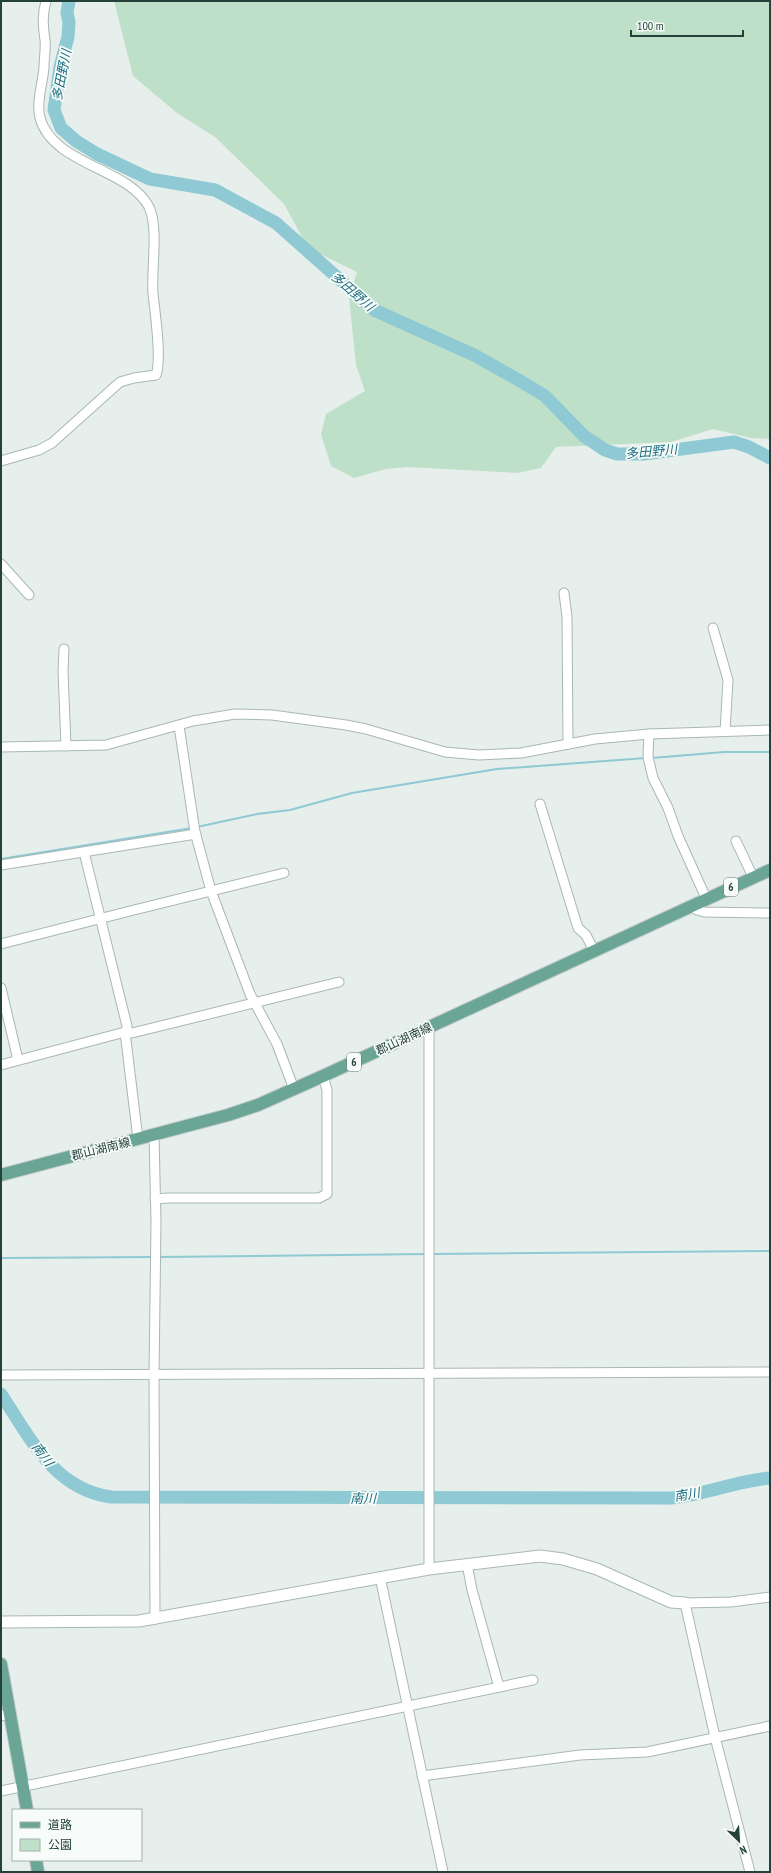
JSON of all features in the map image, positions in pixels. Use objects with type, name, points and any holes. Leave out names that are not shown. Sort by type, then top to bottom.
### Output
[{"type":"main road","name":"郡山湖南線","points":[[1,1175],[228,1115],[294,1089],[706,898],[770,870]]},
{"type":"main road","points":[[1,1664],[5,1715],[23,1786],[27,1809]]},
{"type":"main road","points":[[36,1861],[38,1872]]},
{"type":"street","points":[[1,461],[29,453],[47,445],[85,414],[120,382],[134,378],[156,375],[158,368],[157,335],[152,282],[153,218],[148,206],[137,192],[52,141],[40,117],[39,108],[45,50],[43,13],[46,1]]},
{"type":"street","points":[[1,564],[29,594]]},
{"type":"street","points":[[564,593],[567,617],[568,744]]},
{"type":"street","points":[[713,628],[728,680],[725,731]]},
{"type":"street","points":[[64,649],[63,671],[66,746]]},
{"type":"street","points":[[1,747],[66,746],[117,743],[214,717],[235,714],[260,714],[311,720],[366,729],[435,750],[461,754],[521,753],[595,739],[649,734],[770,730]]},
{"type":"street","points":[[179,726],[196,834],[212,891],[254,1003],[277,1044],[294,1089]]},
{"type":"street","points":[[649,734],[648,757],[653,778],[668,808],[672,822],[706,898]]},
{"type":"street","points":[[540,804],[578,928],[586,935],[594,950]]},
{"type":"street","points":[[1,865],[196,834]]},
{"type":"street","points":[[736,841],[754,877]]},
{"type":"street","points":[[84,852],[128,1026],[125,1032],[138,1139]]},
{"type":"street","points":[[1,944],[284,873]]},
{"type":"street","points":[[692,905],[697,910],[704,912],[770,913]]},
{"type":"street","points":[[1,1065],[125,1032],[132,1033],[339,982]]},
{"type":"street","points":[[1,988],[18,1060]]},
{"type":"street","points":[[429,1027],[430,1569]]},
{"type":"street","points":[[155,1199],[319,1198],[325,1196],[327,1194],[327,1090],[323,1076]]},
{"type":"street","points":[[154,1135],[154,1619]]},
{"type":"street","points":[[1,1375],[770,1372]]},
{"type":"street","points":[[1,1622],[127,1622],[154,1619],[380,1577],[527,1556],[551,1557],[597,1569],[671,1602],[731,1602],[770,1597]]},
{"type":"street","points":[[467,1564],[472,1590],[499,1687]]},
{"type":"street","points":[[380,1577],[443,1872]]},
{"type":"street","points":[[685,1603],[715,1738],[750,1872]]},
{"type":"street","points":[[1,1791],[533,1680]]},
{"type":"street","points":[[422,1776],[580,1755],[647,1752],[770,1726]]},
{"type":"green space","points":[[114,1],[770,1],[770,439],[751,438],[713,429],[671,442],[556,447],[541,468],[517,473],[407,467],[386,469],[354,478],[331,466],[321,434],[326,414],[365,391],[356,365],[349,297],[357,272],[308,248],[284,204],[215,137],[177,113],[133,76]]},
{"type":"waterway","name":"多田野川","points":[[69,1],[67,13],[69,22],[68,37],[60,67],[54,110],[61,128],[76,141],[97,154],[150,179],[215,190],[276,223],[374,310],[474,355],[522,382],[545,396],[584,436],[605,450],[617,454],[644,454],[734,442],[749,447],[770,458]]},
{"type":"waterway","points":[[652,758],[724,752],[770,752]]},
{"type":"waterway","points":[[197,827],[257,814],[290,810],[352,793],[497,769],[646,758]]},
{"type":"waterway","points":[[1,859],[192,828]]},
{"type":"waterway","points":[[431,1254],[770,1251]]},
{"type":"waterway","points":[[159,1257],[427,1254]]},
{"type":"waterway","points":[[1,1258],[153,1257]]},
{"type":"waterway","name":"南川","points":[[1,1394],[22,1428],[46,1459],[59,1472],[74,1484],[91,1492],[111,1497],[671,1498],[770,1478]]}]
